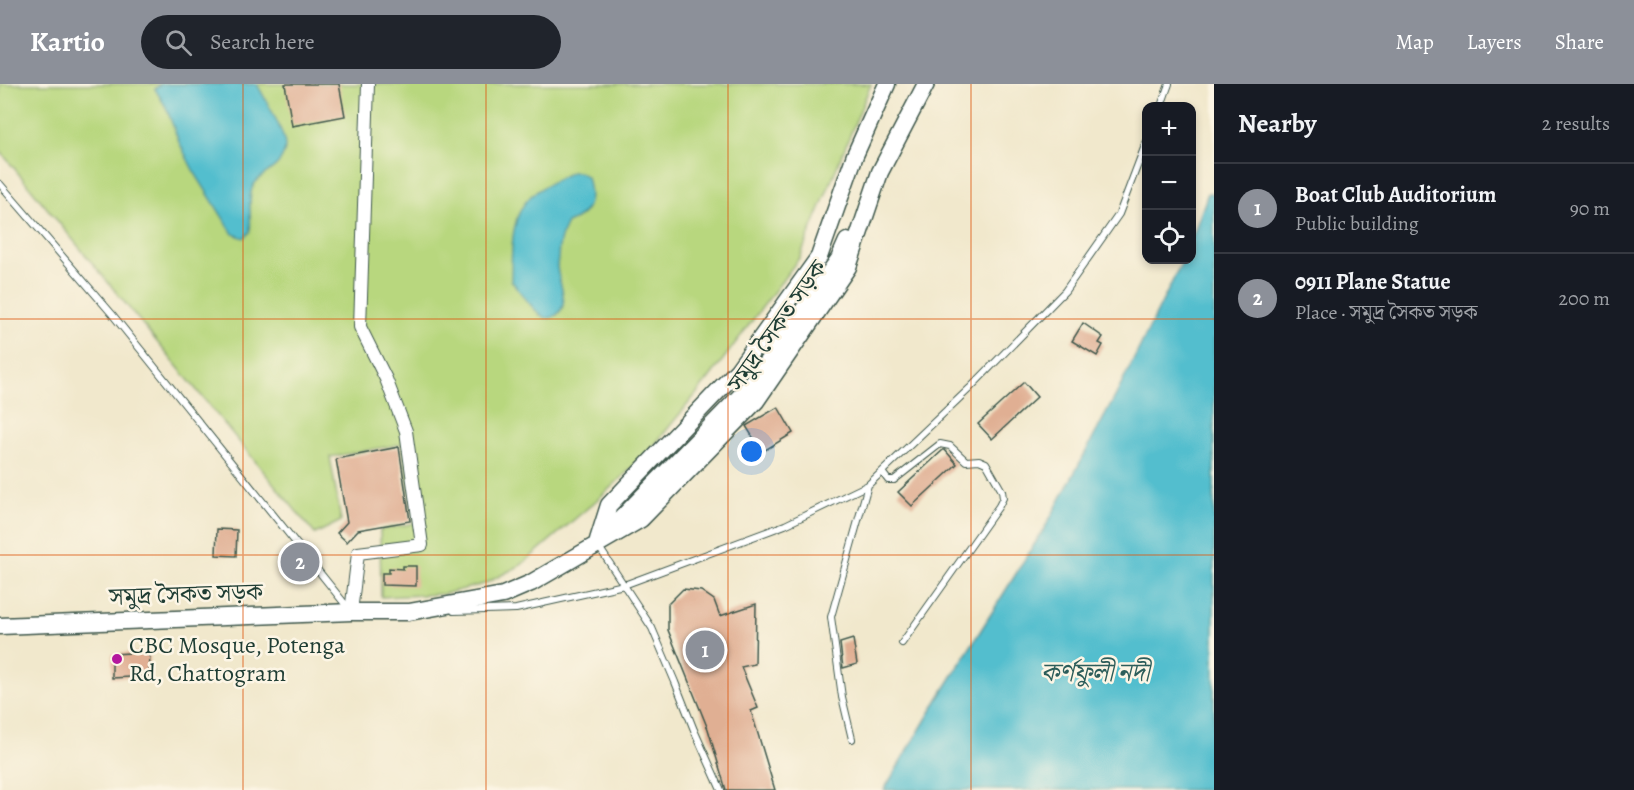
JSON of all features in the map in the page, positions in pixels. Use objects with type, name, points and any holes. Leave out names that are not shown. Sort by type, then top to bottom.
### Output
[{"type":"main road","name":"সমুদ্র সৈকত সড়ক","points":[[597,544],[609,505],[738,369],[819,257],[855,155],[888,84]]},
{"type":"main road","points":[[597,544],[750,386],[839,259],[879,154],[912,97],[917,84]]},
{"type":"main road","name":"সমুদ্র সৈকত সড়ক","points":[[5,625],[351,612],[409,612],[503,595],[531,583],[641,519],[756,400],[848,267],[880,172],[926,84]]},
{"type":"street","points":[[351,612],[358,553],[422,544],[406,431],[386,379],[360,327],[368,84]]},
{"type":"lane","points":[[1162,102],[1169,84]]},
{"type":"lane","points":[[409,612],[516,609],[624,585],[785,525],[868,485],[970,388],[1065,291],[1119,214],[1142,154]]},
{"type":"lane","points":[[0,184],[112,314],[351,612]]},
{"type":"lane","points":[[882,472],[888,480],[894,480],[940,444],[950,446],[966,461],[979,460],[986,463],[1002,491],[1003,498],[902,643]]},
{"type":"lane","points":[[852,740],[842,697],[831,617],[868,485]]},
{"type":"lane","points":[[597,544],[652,627],[721,790]]},
{"type":"green space","points":[[0,84],[871,84],[800,257],[710,377],[647,454],[521,565],[484,584],[444,594],[381,597],[380,530],[415,523],[402,444],[330,457],[341,521],[315,534],[0,151]]},
{"type":"water","points":[[161,84],[257,84],[269,106],[282,134],[285,149],[277,164],[253,186],[250,196],[250,232],[244,238],[233,234],[193,170],[179,142],[166,107],[155,89]]},
{"type":"water","points":[[571,172],[579,172],[587,177],[590,199],[581,215],[567,223],[563,231],[557,266],[564,301],[560,312],[552,318],[546,318],[535,310],[511,280],[513,235],[519,214],[531,196]]},
{"type":"water","name":"কর্ণফুলী নদী","points":[[1208,193],[1214,194],[1214,790],[884,790],[1047,524],[1116,395],[1181,264],[1196,264],[1196,227]]},
{"type":"building","points":[[285,84],[339,84],[345,116],[292,126]]},
{"type":"building","points":[[1083,323],[1103,337],[1099,343],[1103,345],[1097,356],[1072,341]]},
{"type":"building","points":[[1024,382],[1037,397],[992,439],[978,424]]},
{"type":"building","points":[[778,407],[793,433],[762,452],[746,426]]},
{"type":"building","points":[[399,447],[410,521],[358,530],[347,542],[337,533],[347,522],[336,459]]},
{"type":"building","points":[[943,450],[957,464],[912,506],[898,492]]},
{"type":"building","points":[[217,529],[237,530],[236,556],[216,555]]},
{"type":"building","points":[[403,566],[416,566],[416,586],[382,585],[382,573],[389,573],[389,568],[403,569]]},
{"type":"building","points":[[683,589],[701,591],[714,600],[720,616],[756,604],[755,664],[741,667],[758,708],[751,711],[775,790],[726,790],[708,729],[668,630],[668,604]]},
{"type":"building","points":[[853,639],[857,664],[843,668],[840,643]]},
{"type":"building","points":[[150,652],[149,676],[112,678],[112,654]]},
{"type":"place","name":"0911 Plane Statue","points":[[300,562]]},
{"type":"place","name":"Boat Club Auditorium","points":[[705,650]]},
{"type":"place","name":"CBC Mosque, Potenga Rd, Chattogram","points":[[117,659]]}]
